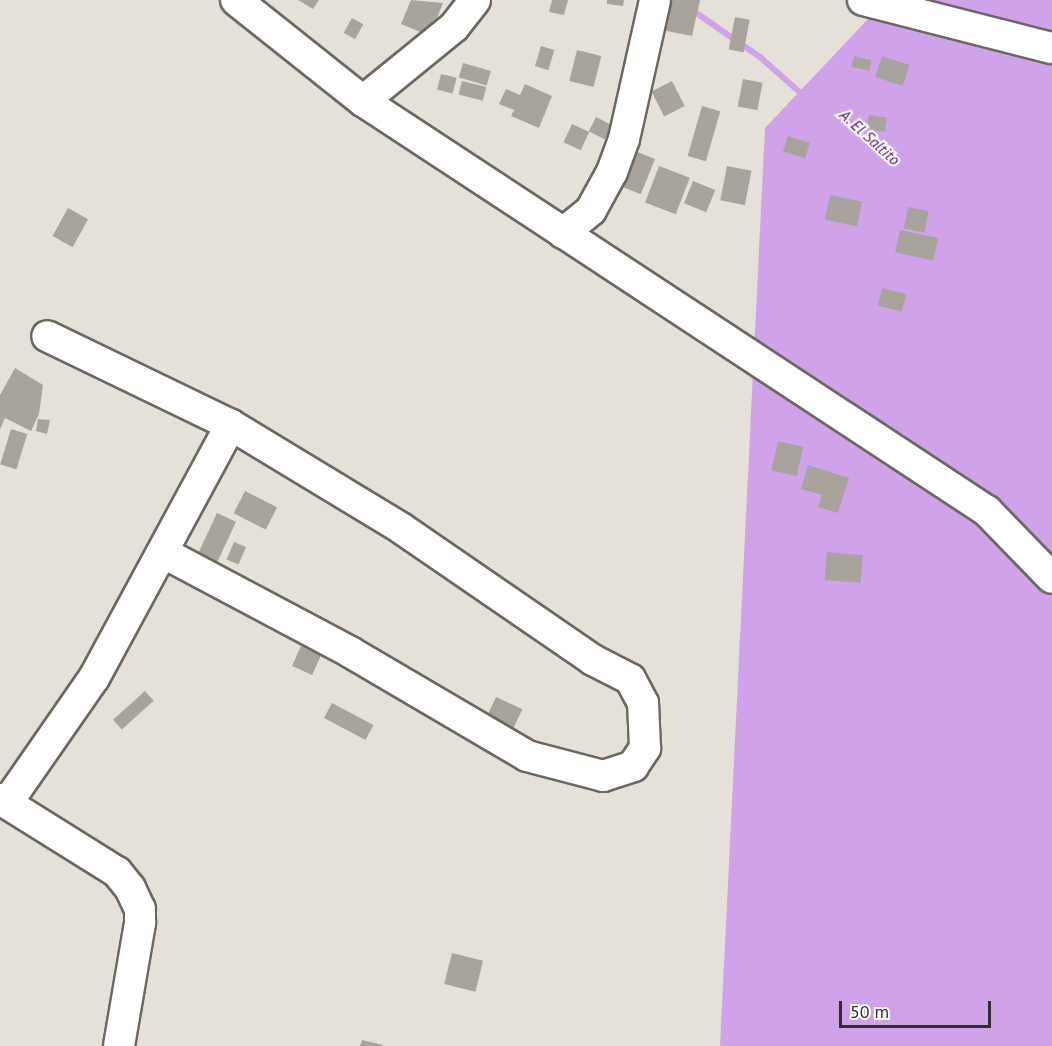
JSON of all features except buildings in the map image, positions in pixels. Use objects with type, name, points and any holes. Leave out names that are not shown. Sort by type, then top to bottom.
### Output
[{"type":"street","points":[[236,0],[363,101],[987,511],[1052,578]]},
{"type":"street","points":[[363,101],[454,27],[475,0]]},
{"type":"street","points":[[563,233],[591,210],[612,172],[624,139],[655,0]]},
{"type":"street","points":[[863,0],[1052,48]]},
{"type":"street","points":[[47,336],[231,425],[401,528],[593,660],[630,679],[643,704],[645,748],[633,766],[603,776],[527,756],[350,652],[164,553]]},
{"type":"street","points":[[119,1046],[140,923],[140,909],[130,888],[117,872],[3,801],[94,678],[164,553],[231,425]]},
{"type":"water","points":[[886,0],[1052,0],[1052,1046],[720,1046],[765,128]]},
{"type":"waterway","name":"A. El Saltito","points":[[692,10],[760,57],[805,97]]}]
